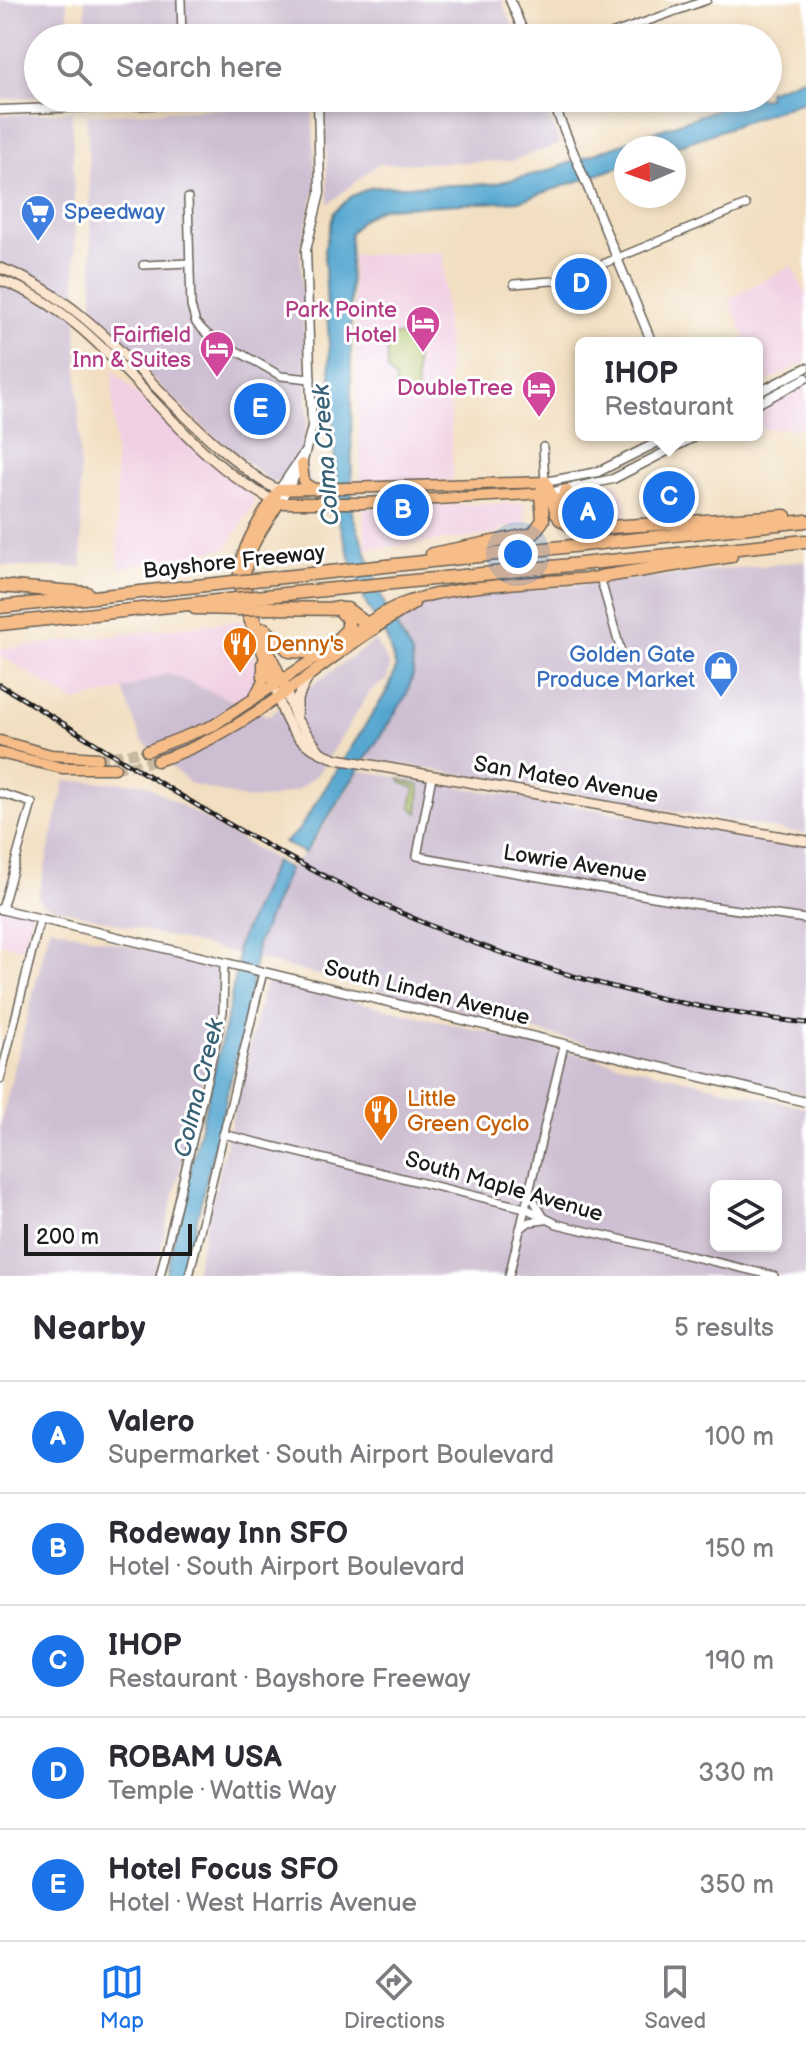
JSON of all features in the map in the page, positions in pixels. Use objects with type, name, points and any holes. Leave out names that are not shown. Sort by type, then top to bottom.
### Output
[{"type":"highway","points":[[545,490],[565,525],[583,529],[806,518]]},
{"type":"highway","points":[[382,567],[533,534],[543,520],[545,490]]},
{"type":"highway","points":[[556,513],[566,491]]},
{"type":"highway","name":"Bayshore Freeway","points":[[76,595],[108,595],[382,567],[806,518]]},
{"type":"highway","points":[[600,577],[804,541]]},
{"type":"highway","name":"Bayshore Freeway","points":[[0,624],[180,605],[208,611],[237,604],[262,606],[349,587],[804,541]]},
{"type":"highway","points":[[0,586],[76,595]]},
{"type":"highway","points":[[0,607],[76,595]]},
{"type":"highway","points":[[262,606],[338,608],[352,611],[372,625]]},
{"type":"highway","points":[[324,653],[348,629],[348,619],[338,608]]},
{"type":"main road","points":[[0,268],[33,282],[62,302],[207,437],[258,478],[283,490],[545,490]]},
{"type":"main road","points":[[0,280],[57,309],[189,437],[275,502],[363,503],[545,490]]},
{"type":"main road","points":[[302,464],[304,483],[322,490]]},
{"type":"main road","points":[[283,490],[245,546],[238,578],[244,613],[260,649],[300,726],[320,752]]},
{"type":"main road","points":[[275,502],[246,569],[247,590],[262,606],[276,642],[289,652],[302,655],[324,653]]},
{"type":"main road","points":[[157,761],[204,743],[251,716],[324,653],[390,614],[426,597],[600,577]]},
{"type":"main road","points":[[262,606],[280,688]]},
{"type":"main road","points":[[147,751],[186,738],[309,676],[372,625]]},
{"type":"main road","points":[[240,710],[254,697],[263,681],[260,649]]},
{"type":"main road","points":[[300,726],[297,699],[309,676]]},
{"type":"main road","name":"San Mateo Avenue","points":[[280,688],[285,720],[302,744],[342,760],[806,841]]},
{"type":"main road","points":[[251,716],[272,711],[285,720]]},
{"type":"main road","points":[[0,741],[51,755],[98,758]]},
{"type":"main road","points":[[0,753],[62,768],[115,768]]},
{"type":"street","points":[[181,0],[182,24]]},
{"type":"street","points":[[510,0],[520,24]]},
{"type":"street","points":[[639,24],[707,0]]},
{"type":"street","points":[[0,110],[24,109]]},
{"type":"street","points":[[283,490],[302,464],[312,427],[306,250],[320,193],[318,112]]},
{"type":"street","points":[[557,112],[650,337]]},
{"type":"street","points":[[188,198],[191,306],[201,329],[281,376],[311,379]]},
{"type":"street","points":[[514,284],[559,281],[746,205]]},
{"type":"street","points":[[143,265],[190,263]]},
{"type":"street","points":[[763,390],[806,368]]},
{"type":"street","points":[[763,401],[806,378]]},
{"type":"street","points":[[545,490],[598,472],[660,441]]},
{"type":"street","points":[[545,490],[566,491],[613,479],[685,441]]},
{"type":"street","points":[[543,447],[545,490]]},
{"type":"street","points":[[283,490],[307,449]]},
{"type":"street","points":[[600,577],[623,659]]},
{"type":"street","name":"Lowrie Avenue","points":[[432,776],[417,856],[694,904],[806,919]]},
{"type":"street","points":[[0,793],[32,803],[1,909]]},
{"type":"street","name":"South Linden Avenue","points":[[1,909],[806,1102]]},
{"type":"street","points":[[0,1080],[40,919]]},
{"type":"street","points":[[160,1276],[223,1012],[228,964]]},
{"type":"street","points":[[189,1276],[259,971]]},
{"type":"street","points":[[509,1276],[564,1045]]},
{"type":"street","name":"South Maple Avenue","points":[[223,1134],[525,1208],[547,1220],[774,1276]]},
{"type":"street","points":[[529,1190],[532,1202],[547,1220]]},
{"type":"street","points":[[519,1230],[529,1222],[547,1220]]},
{"type":"shaded area","points":[[0,0],[67,0],[68,24],[24,24],[24,98],[0,99]]},
{"type":"shaded area","points":[[85,0],[501,0],[511,24],[86,24]]},
{"type":"shaded area","points":[[72,112],[82,567],[0,565],[0,115]]},
{"type":"shaded area","points":[[312,112],[316,188],[300,248],[308,417],[302,444],[310,483],[271,482],[204,428],[94,323],[87,115]]},
{"type":"shaded area","points":[[325,112],[547,112],[560,144],[512,161],[378,164],[328,204]]},
{"type":"shaded area","points":[[443,252],[453,480],[361,484],[352,255]]},
{"type":"shaded area","points":[[792,266],[806,294],[806,362],[764,383],[763,337],[745,337],[729,299]]},
{"type":"shaded area","points":[[112,369],[182,439],[254,496],[254,503],[227,548],[119,568]]},
{"type":"shaded area","points":[[806,385],[806,428],[763,429],[763,408]]},
{"type":"shaded area","points":[[616,482],[625,502],[626,521],[580,524],[563,513],[567,496]]},
{"type":"shaded area","points":[[525,503],[526,525],[499,529],[498,534],[366,549],[363,507]]},
{"type":"shaded area","points":[[806,561],[806,834],[365,758],[406,696],[413,675],[409,645],[393,619],[428,601]]},
{"type":"shaded area","points":[[242,620],[259,674],[256,686],[239,703],[167,674],[123,690],[75,702],[0,655],[0,649]]},
{"type":"shaded area","points":[[375,641],[390,666],[387,680],[372,689],[317,775],[297,790],[271,798],[246,799],[191,784],[142,741],[123,690],[167,673],[268,716]]},
{"type":"shaded area","points":[[356,770],[806,844],[806,1095],[563,1038],[41,904],[38,896],[65,781],[143,783],[289,868],[314,843],[351,785]]},
{"type":"shaded area","points":[[0,901],[34,909],[24,948],[0,943]]},
{"type":"shaded area","points":[[50,927],[216,967],[221,1004],[154,1276],[0,1276],[0,1125]]},
{"type":"shaded area","points":[[270,981],[806,1108],[806,1276],[194,1276],[264,986]]},
{"type":"green space","points":[[415,335],[417,394],[404,392],[404,387],[395,387],[396,380],[388,372],[386,336]]},
{"type":"green space","points":[[400,779],[420,786],[418,813],[411,807],[415,788],[402,783]]},
{"type":"water","points":[[806,77],[806,100],[782,109],[782,86]]},
{"type":"water","points":[[709,112],[772,112],[686,143],[686,136],[643,136]]},
{"type":"water","points":[[614,147],[614,169],[519,201],[382,208],[362,219],[350,233],[352,513],[385,606],[412,654],[413,675],[406,696],[305,853],[284,843],[298,831],[389,688],[396,668],[387,639],[365,602],[338,520],[324,250],[334,212],[352,196],[372,187],[493,184],[544,172]]},
{"type":"water","points":[[275,861],[289,869],[257,944],[248,1008],[183,1276],[165,1276],[229,1008],[238,960],[237,948]]},
{"type":"tunnel","points":[[98,758],[147,751]]},
{"type":"tunnel","points":[[115,768],[157,761]]},
{"type":"railway","points":[[0,685],[260,842],[404,914],[515,958],[572,976],[688,1004],[806,1023]]},
{"type":"place","name":"Speedway","points":[[38,243]]},
{"type":"place","name":"ROBAM USA","points":[[581,284]]},
{"type":"place","name":"Park Pointe Hotel","points":[[423,354]]},
{"type":"place","name":"Fairfield Inn & Suites","points":[[217,379]]},
{"type":"place","name":"Hotel Focus SFO","points":[[260,409]]},
{"type":"place","name":"DoubleTree","points":[[539,419]]},
{"type":"place","name":"IHOP","points":[[669,497]]},
{"type":"place","name":"Rodeway Inn SFO","points":[[403,510]]},
{"type":"place","name":"Valero","points":[[588,513]]},
{"type":"place","name":"Denny's","points":[[240,675]]},
{"type":"place","name":"Golden Gate Produce Market","points":[[721,699]]},
{"type":"place","name":"Little Green Cyclo","points":[[381,1143]]},
{"type":"water label","name":"Colma Creek","points":[[326,455]]},
{"type":"water label","name":"Colma Creek","points":[[199,1088]]}]
